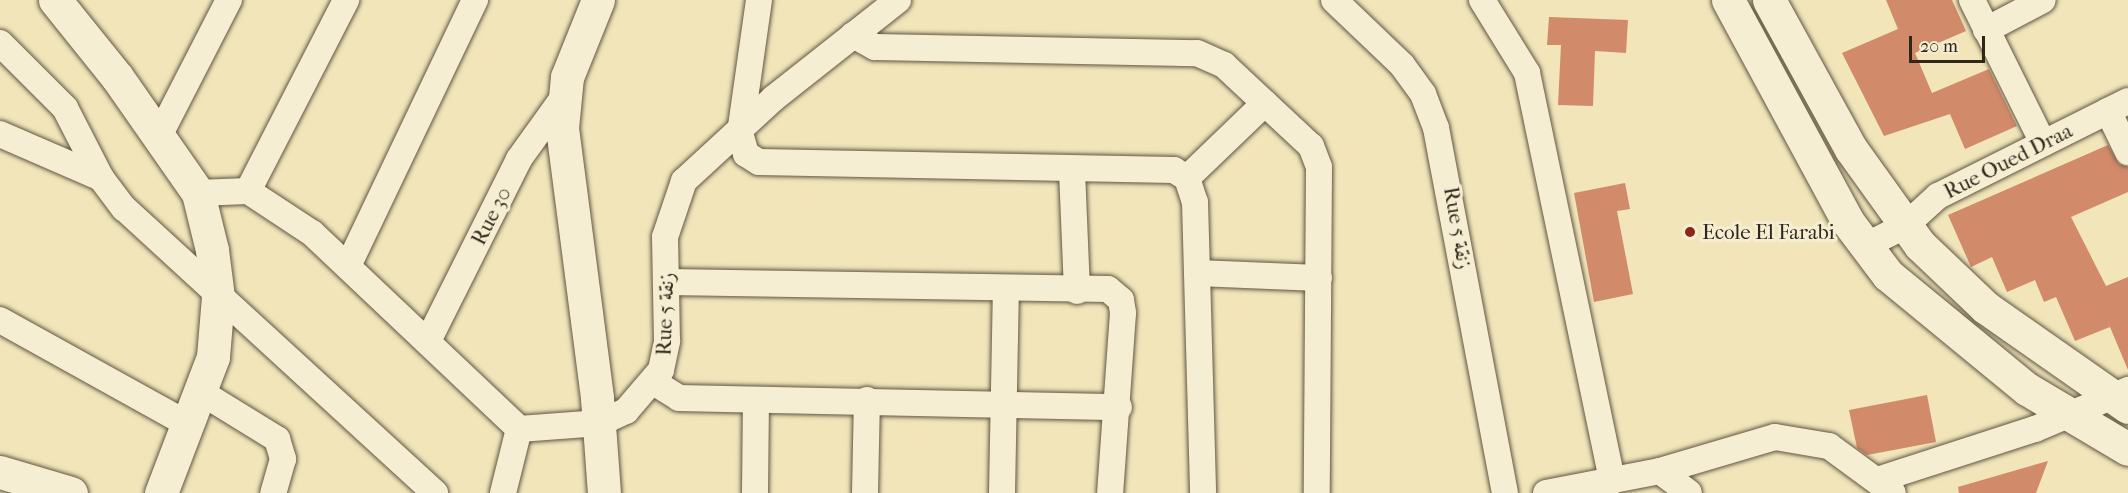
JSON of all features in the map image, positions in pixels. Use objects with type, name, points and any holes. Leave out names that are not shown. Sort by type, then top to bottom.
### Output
[{"type":"street","points":[[159,136],[229,0]]},
{"type":"street","points":[[248,191],[346,0]]},
{"type":"street","points":[[349,264],[475,0]]},
{"type":"street","points":[[598,0],[563,98],[564,165],[600,423],[604,493]]},
{"type":"street","points":[[759,0],[740,133],[746,154],[777,166],[1072,171],[1174,170],[1187,178],[1195,202],[1203,493]]},
{"type":"street","name":"Rue 5 زنقة","points":[[519,429],[600,423],[626,411],[654,383],[667,341],[668,282],[665,237],[679,188],[853,35],[898,0]]},
{"type":"street","name":"Rue 5 زنقة","points":[[1334,0],[1402,64],[1423,94],[1436,128],[1505,493]]},
{"type":"street","points":[[1482,0],[1527,73],[1612,481]]},
{"type":"street","points":[[1728,0],[1863,247],[1950,330],[2067,417],[2128,449]]},
{"type":"street","points":[[1769,0],[1851,150],[1905,226],[1985,307],[2122,398]]},
{"type":"street","points":[[1972,0],[2043,143]]},
{"type":"street","points":[[1986,30],[2043,0]]},
{"type":"street","points":[[69,6],[198,193],[218,297],[213,357],[184,422],[168,490]]},
{"type":"street","points":[[853,35],[875,47],[1197,53],[1224,64],[1265,103],[1315,154],[1319,278],[1317,493]]},
{"type":"street","points":[[0,43],[65,108],[101,178],[124,208],[218,297],[435,493]]},
{"type":"street","name":"Rue 30","points":[[428,341],[519,159],[563,98]]},
{"type":"street","points":[[1187,178],[1265,103]]},
{"type":"street","points":[[2118,106],[2128,152]]},
{"type":"street","name":"Rue Oued Draa","points":[[1863,247],[1905,226],[1938,196],[2118,106]]},
{"type":"street","points":[[0,134],[101,178]]},
{"type":"street","points":[[1072,171],[1077,291]]},
{"type":"street","points":[[198,193],[248,191],[349,264],[519,429],[503,493]]},
{"type":"street","points":[[1197,273],[1319,278]]},
{"type":"street","points":[[668,282],[1077,291],[1108,289],[1121,300],[1119,407],[1110,493]]},
{"type":"street","points":[[1002,493],[1006,288]]},
{"type":"street","points":[[0,320],[184,422]]},
{"type":"street","points":[[654,383],[679,398],[756,401],[867,400],[1119,407]]},
{"type":"street","points":[[199,391],[277,439],[283,459],[273,493]]},
{"type":"street","points":[[1546,493],[1660,471],[1761,438],[1787,437],[1829,446],[1885,487],[2122,398]]},
{"type":"street","points":[[865,493],[867,400]]},
{"type":"street","points":[[755,493],[756,401]]},
{"type":"street","points":[[1660,471],[1689,493]]},
{"type":"street","points":[[0,472],[71,493]]},
{"type":"building","points":[[1886,0],[1952,0],[1966,31],[1915,53],[1932,93],[1989,69],[2017,126],[1965,149],[1950,114],[1884,136],[1842,53],[1898,29]]},
{"type":"building","points":[[1549,17],[1628,20],[1626,53],[1595,51],[1593,106],[1558,105],[1561,45],[1547,45]]},
{"type":"building","points":[[2108,145],[2119,164],[2128,167],[2128,192],[2071,217],[2106,286],[2128,277],[2128,370],[2110,327],[2075,341],[2056,297],[2044,302],[2035,280],[2007,292],[1992,257],[1971,267],[1948,215]]},
{"type":"building","points":[[1625,183],[1630,209],[1617,211],[1633,294],[1594,302],[1574,193]]},
{"type":"building","points":[[1927,395],[1936,442],[1867,455],[1857,448],[1849,410]]},
{"type":"building","points":[[2048,461],[2036,493],[1959,493],[1958,487]]},
{"type":"place","name":"Ecole El Farabi","points":[[1690,232]]}]
